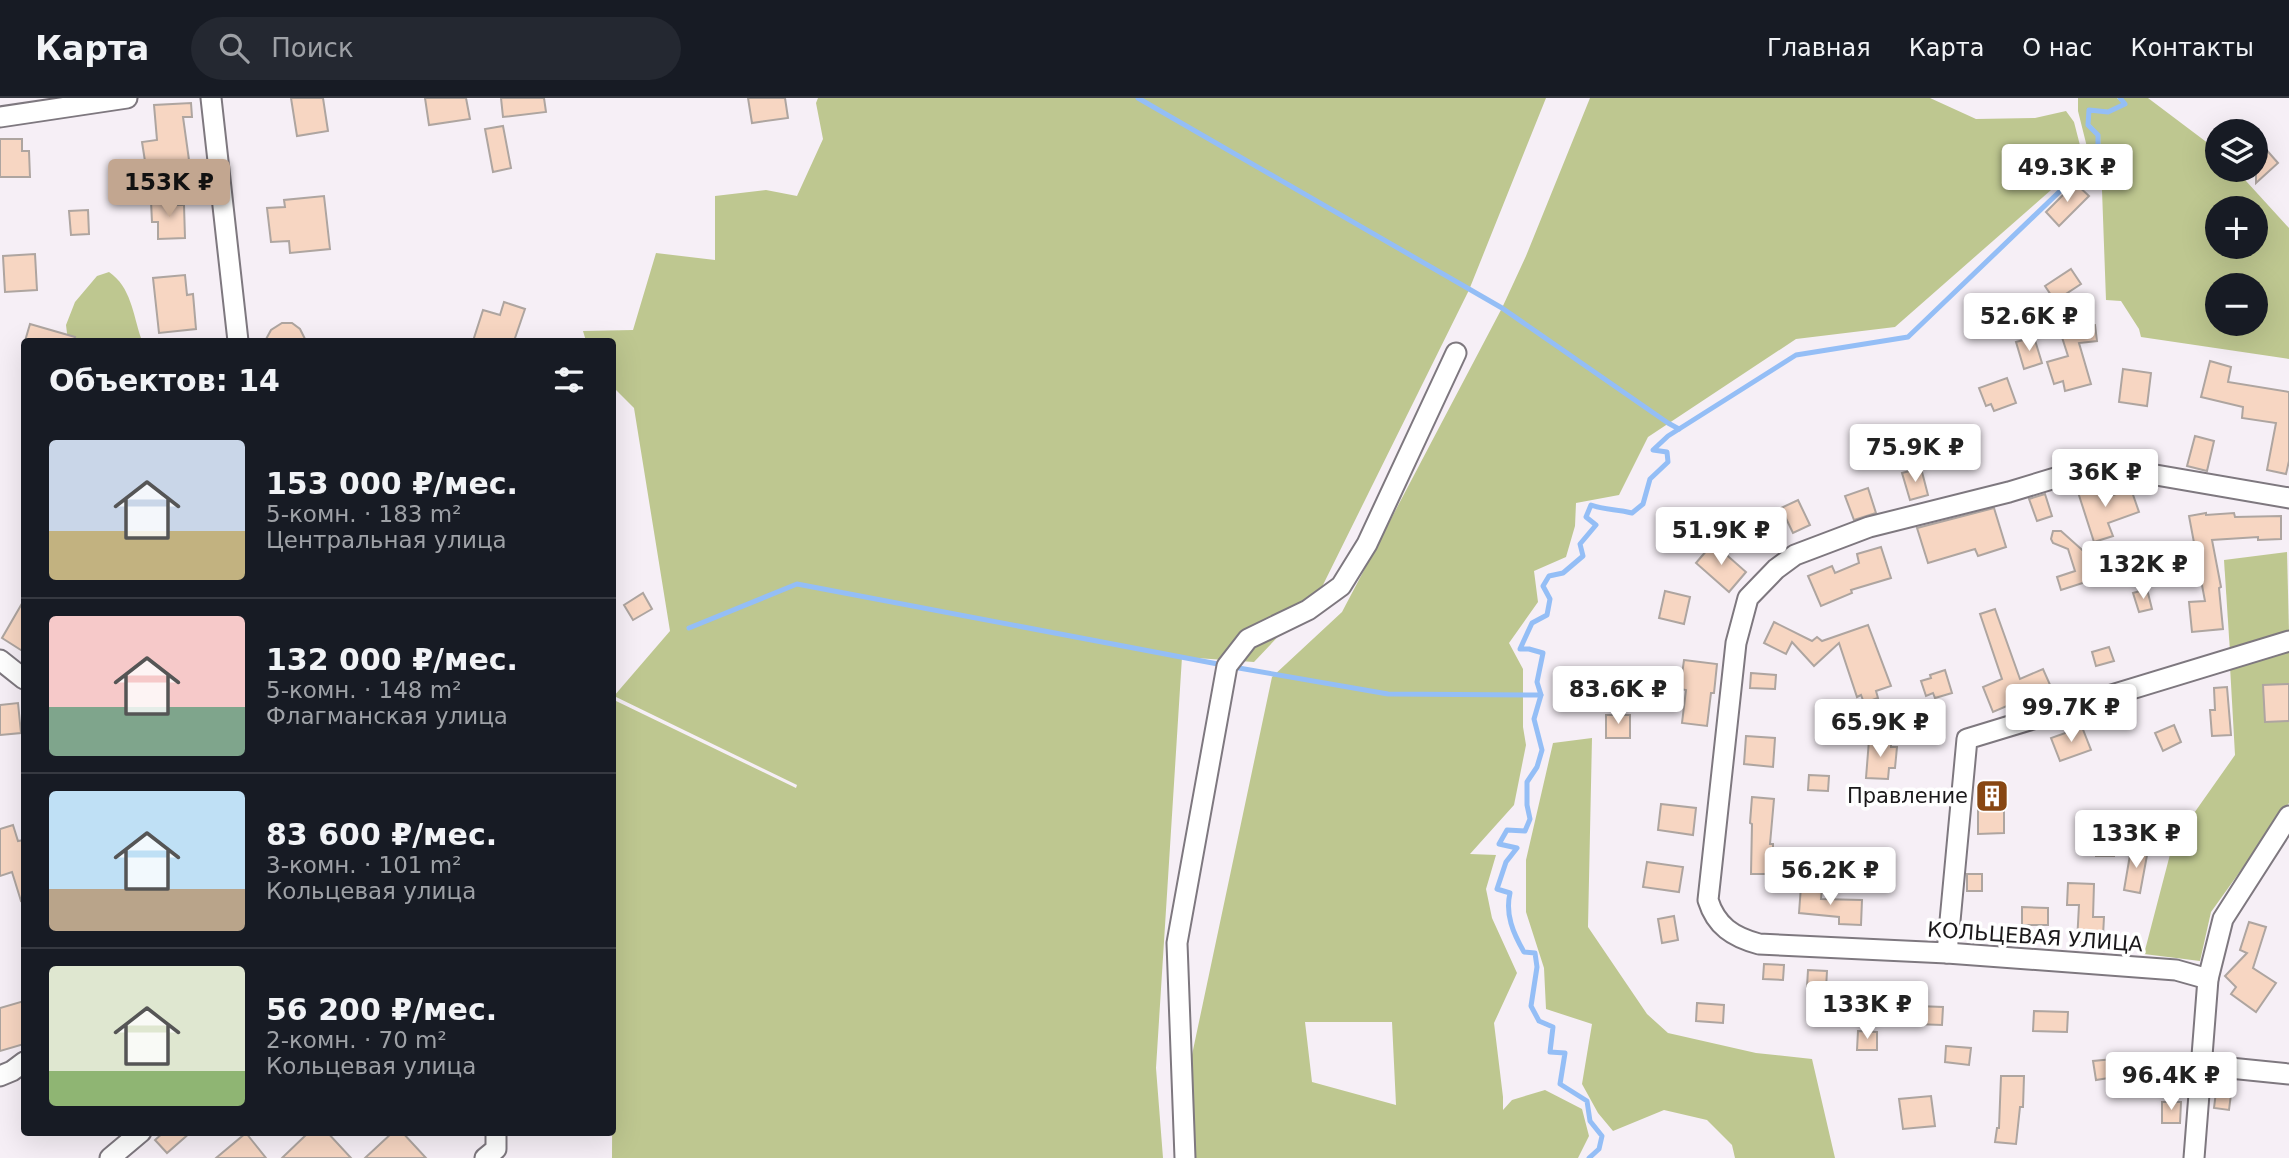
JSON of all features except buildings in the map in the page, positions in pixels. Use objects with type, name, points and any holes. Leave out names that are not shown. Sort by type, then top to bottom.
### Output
[{"type":"street","points":[[0,117],[127,98]]},
{"type":"street","points":[[211,98],[238,338]]},
{"type":"street","points":[[1185,1158],[1177,943],[1227,666],[1248,639],[1308,610],[1341,586],[1367,544],[1456,353]]},
{"type":"street","name":"КОЛЬЦЕВАЯ УЛИЦА","points":[[2208,979],[2176,970],[1947,953],[1759,944],[1738,939],[1712,914],[1708,900],[1736,643],[1748,598],[1776,569],[1795,555],[1869,527],[2009,492],[2098,465],[2289,498]]},
{"type":"street","points":[[1947,953],[1967,739],[2289,641]]},
{"type":"street","points":[[0,660],[21,676]]},
{"type":"street","points":[[2194,1158],[2208,979],[2223,919],[2289,816]]},
{"type":"street","points":[[0,1076],[12,1072],[21,1064]]},
{"type":"street","points":[[2200,1065],[2289,1074]]},
{"type":"street","points":[[110,1158],[136,1136]]},
{"type":"street","points":[[485,1158],[496,1149],[496,1136]]},
{"type":"green space","points":[[818,98],[1546,98],[1469,290],[1319,593],[1254,662],[1182,657],[1156,1068],[1163,1158],[612,1158],[612,1136],[616,1136],[616,701],[796,788],[797,785],[616,697],[670,631],[634,408],[616,390],[616,338],[585,338],[583,331],[633,330],[656,253],[715,260],[715,196],[766,190],[797,196],[823,139],[816,103]]},
{"type":"green space","points":[[1590,98],[1930,98],[1976,119],[2035,118],[2066,111],[2074,122],[2084,161],[1895,327],[1796,339],[1648,437],[1619,495],[1576,503],[1575,526],[1566,557],[1534,571],[1538,602],[1509,643],[1523,669],[1523,727],[1526,745],[1514,805],[1470,854],[1496,855],[1486,889],[1492,918],[1517,973],[1494,1023],[1503,1110],[1512,1100],[1545,1090],[1582,1109],[1589,1136],[1578,1158],[1194,1158],[1189,1069],[1272,677],[1342,612],[1502,308]],"holes":[[[1305,1022],[1392,1022],[1396,1105],[1312,1082]]]},
{"type":"green space","points":[[2078,98],[2117,98],[2123,104],[2108,110],[2088,109],[2087,126],[2097,136],[2097,148],[2093,153],[2088,151],[2078,111]]},
{"type":"green space","points":[[2122,98],[2148,98],[2205,141],[2205,182],[2247,182],[2260,196],[2205,196],[2205,259],[2268,259],[2268,205],[2289,228],[2289,359],[2141,337],[2139,329],[2121,301],[2106,300],[2100,135],[2090,124],[2090,112],[2109,113],[2127,105]]},
{"type":"green space","points":[[109,272],[122,285],[141,338],[68,338],[66,325],[75,302],[97,276]]},
{"type":"green space","points":[[2287,552],[2289,632],[2230,652],[2224,560]]},
{"type":"green space","points":[[2289,650],[2289,803],[2211,912],[2200,961],[2144,954],[2173,843],[2235,755],[2230,666]]},
{"type":"green space","points":[[1592,738],[1588,927],[1647,1014],[1668,1033],[1756,1053],[1812,1059],[1835,1158],[1735,1158],[1732,1145],[1707,1120],[1664,1110],[1613,1131],[1598,1113],[1582,1084],[1592,1024],[1546,1009],[1544,968],[1526,912],[1526,860],[1553,743]]},
{"type":"waterway","points":[[1138,98],[1502,308],[1679,429]]},
{"type":"waterway","points":[[1589,1158],[1599,1149],[1602,1136],[1590,1121],[1587,1101],[1560,1084],[1565,1053],[1550,1052],[1553,1027],[1539,1021],[1531,1006],[1537,967],[1535,953],[1524,952],[1513,931],[1509,916],[1510,893],[1497,889],[1506,862],[1517,848],[1499,844],[1507,830],[1525,831],[1530,819],[1527,782],[1537,767],[1542,750],[1534,719],[1541,695],[1537,682],[1543,653],[1520,649],[1532,623],[1547,615],[1550,599],[1543,586],[1549,576],[1563,573],[1583,556],[1580,544],[1596,525],[1586,517],[1591,505],[1632,513],[1643,504],[1650,479],[1668,462],[1667,452],[1653,450],[1668,436],[1796,355],[1908,337],[2082,170],[2098,149],[2098,135],[2088,125],[2089,110],[2108,112],[2125,104],[2120,98]]},
{"type":"waterway","points":[[689,628],[797,584],[1223,665]]},
{"type":"waterway","points":[[1233,667],[1388,694],[1541,695]]},
{"type":"place","name":"Правление","points":[[1992,796]]}]
